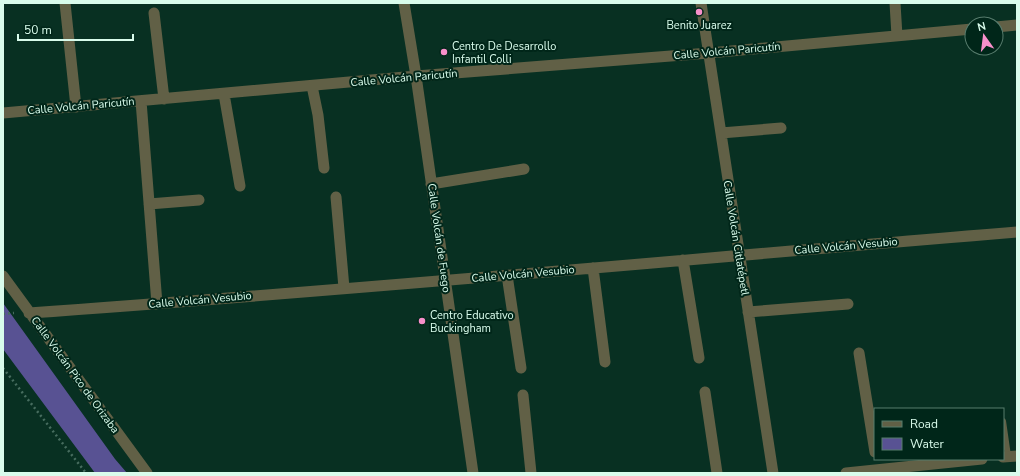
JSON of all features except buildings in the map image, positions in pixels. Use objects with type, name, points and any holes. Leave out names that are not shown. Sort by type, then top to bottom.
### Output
[{"type":"street","points":[[65,3],[76,107]]},
{"type":"street","name":"Calle Volcán de Fuego","points":[[404,3],[416,76],[473,473]]},
{"type":"street","name":"Calle Volcán Citlatépetl","points":[[701,3],[773,473]]},
{"type":"street","points":[[895,3],[897,36]]},
{"type":"street","points":[[154,13],[164,99]]},
{"type":"street","points":[[1004,26],[1017,25]]},
{"type":"street","name":"Calle Volcán Paricutín","points":[[3,113],[416,76],[709,54],[964,30]]},
{"type":"street","points":[[312,86],[318,115],[324,168]]},
{"type":"street","points":[[224,94],[240,186]]},
{"type":"street","points":[[141,101],[157,304]]},
{"type":"street","points":[[721,133],[781,128]]},
{"type":"street","points":[[431,184],[524,169]]},
{"type":"street","points":[[336,197],[344,288]]},
{"type":"street","points":[[149,204],[199,200]]},
{"type":"street","name":"Calle Volcán Vesubio","points":[[25,313],[445,281],[1017,232]]},
{"type":"street","points":[[683,260],[698,358]]},
{"type":"street","points":[[593,268],[605,362]]},
{"type":"street","points":[[507,275],[522,368]]},
{"type":"street","name":"Calle Volcán Pico de Orizaba","points":[[3,276],[25,313],[147,473]]},
{"type":"street","points":[[748,312],[848,304]]},
{"type":"street","points":[[859,353],[874,446]]},
{"type":"street","points":[[705,392],[717,473]]},
{"type":"street","points":[[524,395],[531,473]]},
{"type":"street","points":[[876,460],[878,470]]},
{"type":"street","points":[[846,473],[973,460]]},
{"type":"lane","points":[[1004,427],[1009,456]]},
{"type":"path","points":[[3,314],[25,313]]},
{"type":"path","points":[[3,368],[86,473]]},
{"type":"water","points":[[3,303],[115,459],[127,473],[95,473],[3,349]]},
{"type":"place","name":"Benito Juarez","points":[[699,12]]},
{"type":"place","name":"Centro De Desarrollo Infantil Colli","points":[[444,52]]},
{"type":"place","name":"Centro Educativo Buckingham","points":[[422,321]]}]
